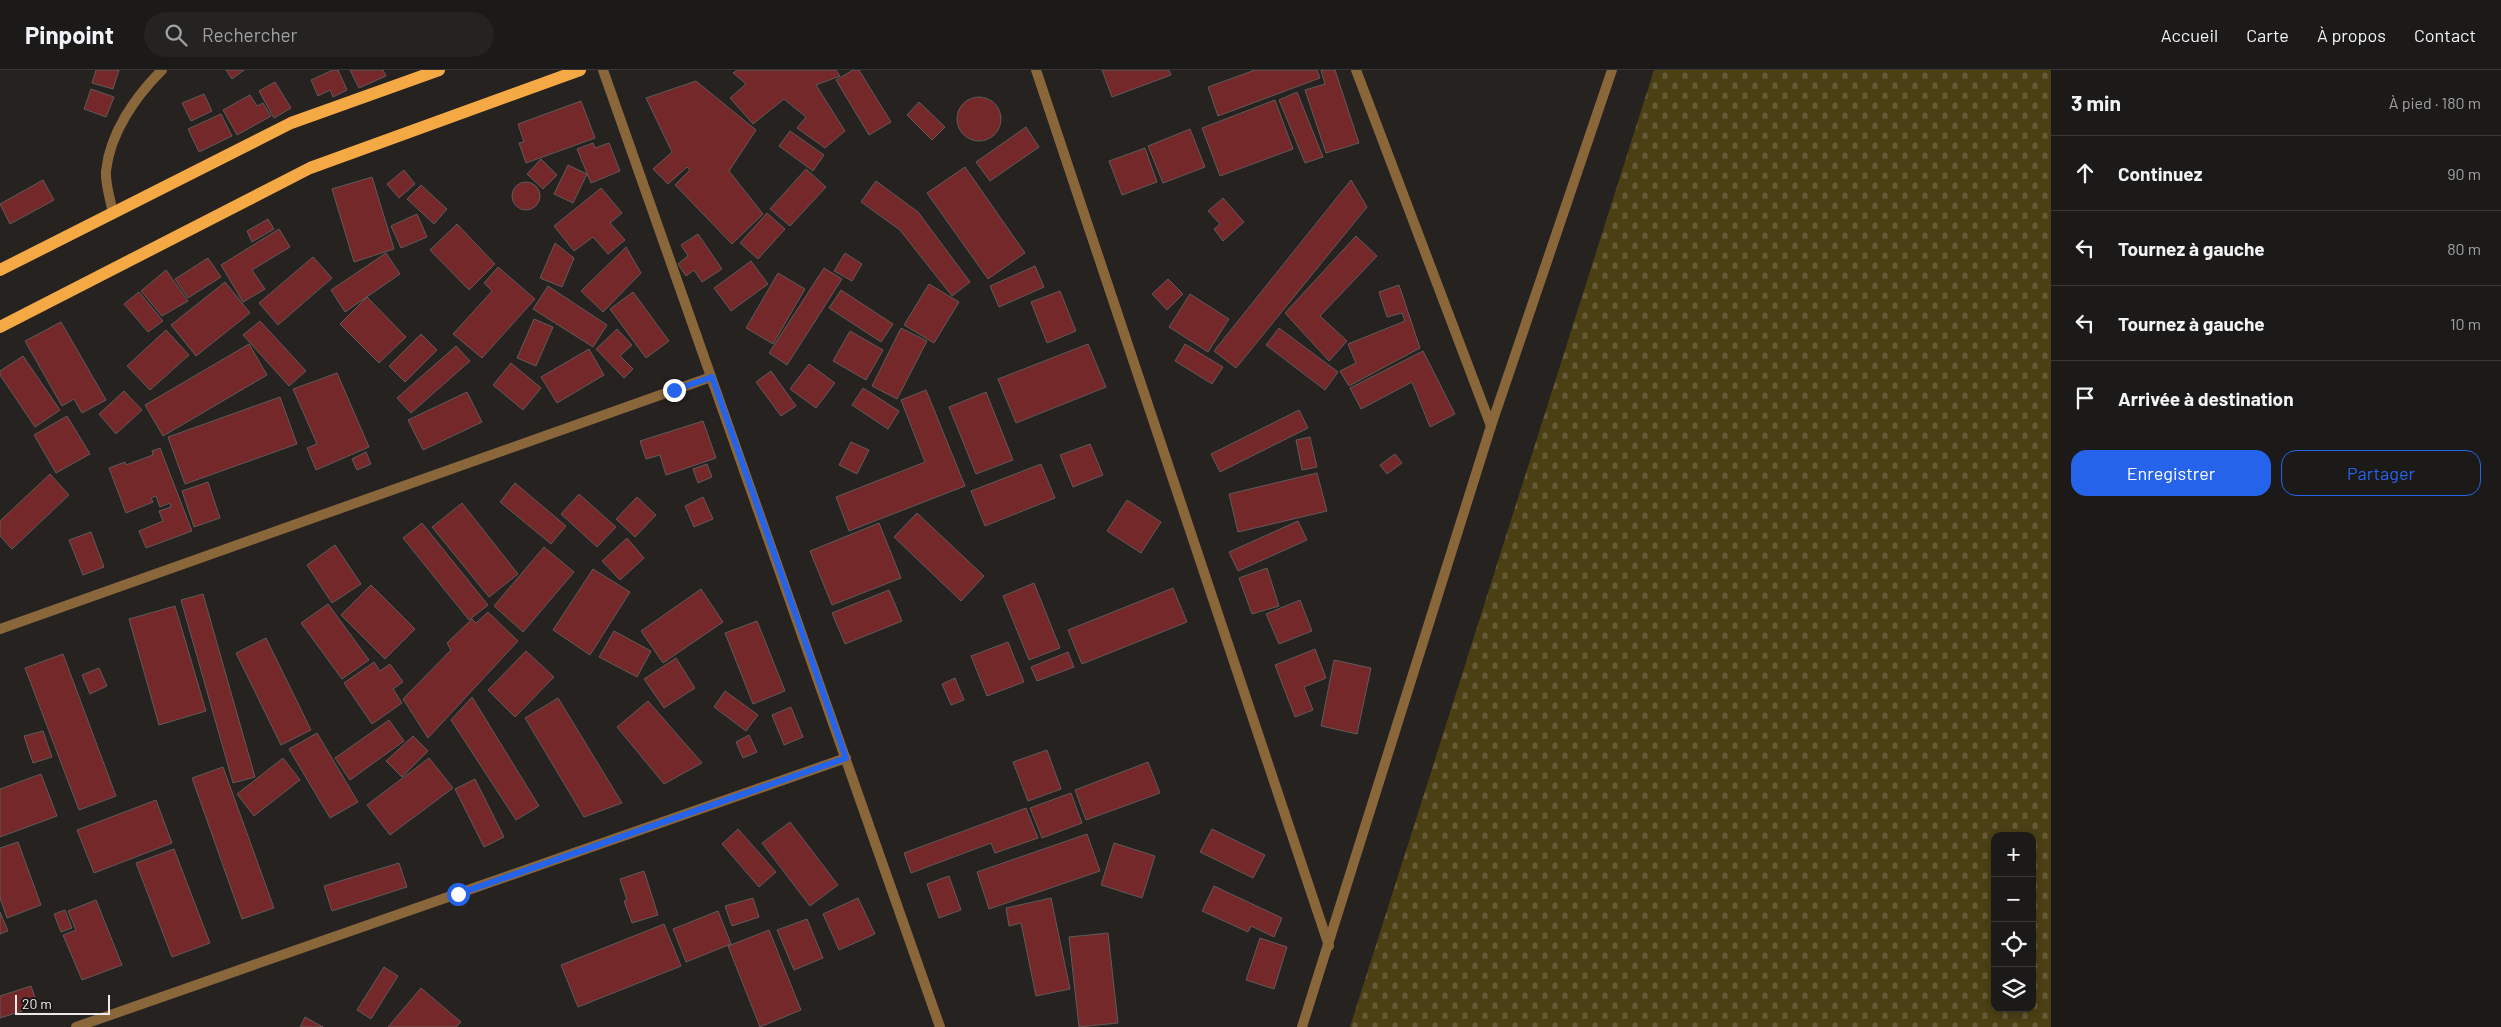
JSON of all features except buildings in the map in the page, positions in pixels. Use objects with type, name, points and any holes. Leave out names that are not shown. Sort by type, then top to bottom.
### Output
[{"type":"main road","points":[[0,270],[291,123],[440,70]]},
{"type":"main road","points":[[0,327],[310,168],[580,70]]},
{"type":"street","points":[[113,214],[106,173],[112,143],[126,116],[162,70]]},
{"type":"street","points":[[603,70],[940,1027]]},
{"type":"street","points":[[1036,70],[1329,946]]},
{"type":"street","points":[[1356,70],[1491,426]]},
{"type":"street","points":[[1302,1027],[1491,426],[1612,70]]},
{"type":"street","points":[[0,629],[712,377]]},
{"type":"street","points":[[76,1027],[846,758]]},
{"type":"green space","points":[[1654,70],[2051,70],[2051,1027],[1350,1027]]},
{"type":"route","points":[[458,894],[846,758],[712,377],[674,390]]}]
